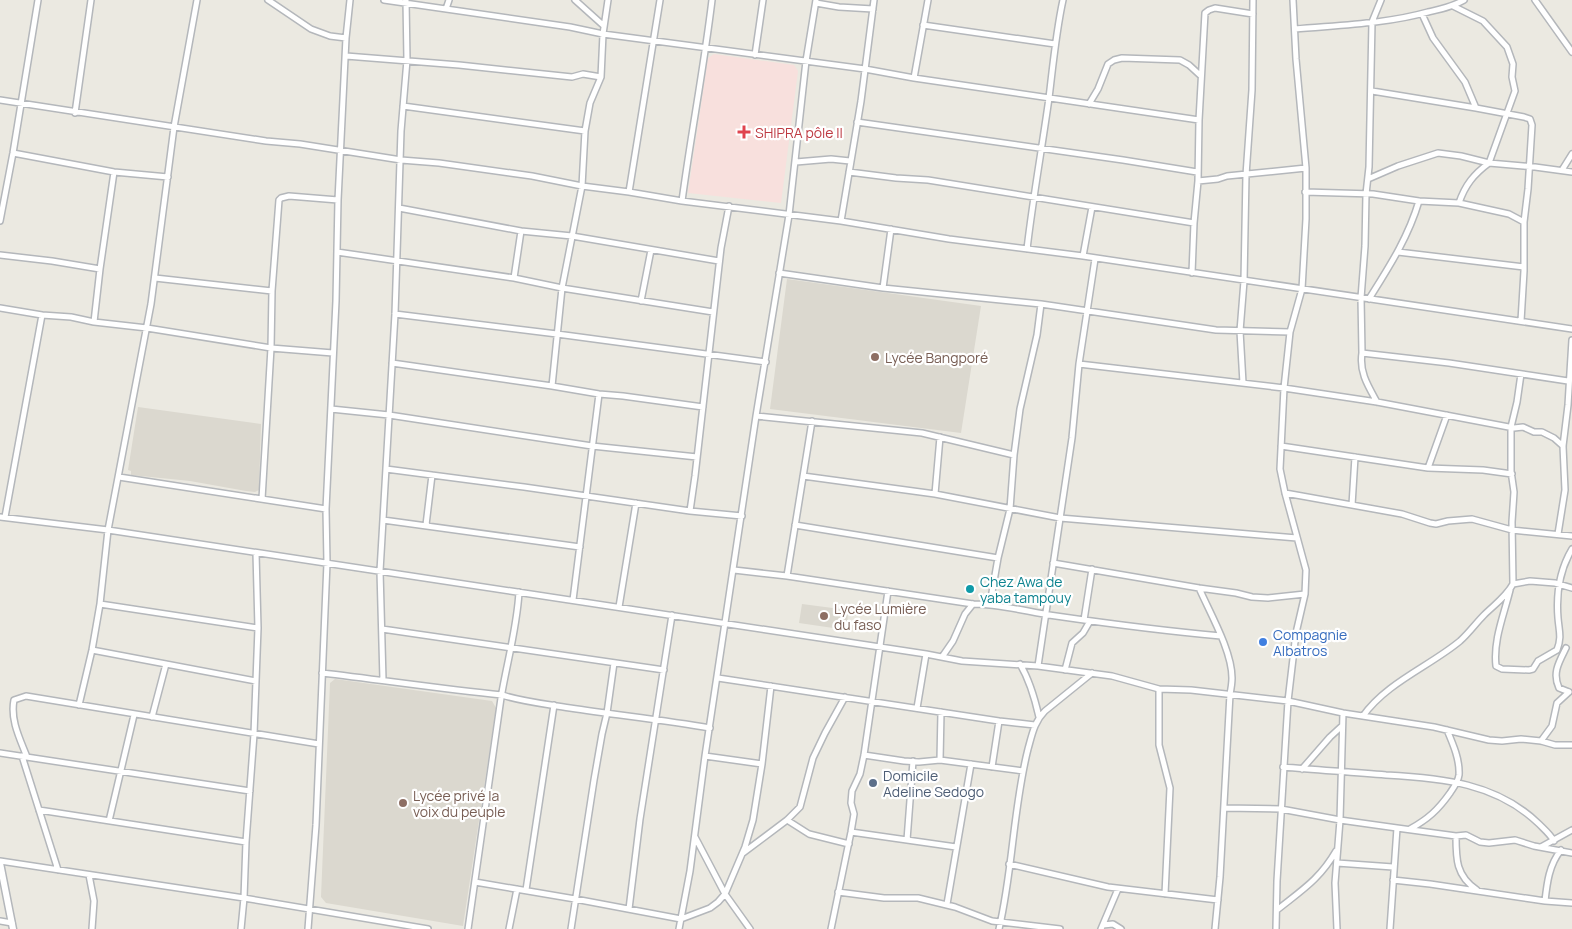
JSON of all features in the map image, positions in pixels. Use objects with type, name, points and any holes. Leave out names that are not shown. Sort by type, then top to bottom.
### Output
[{"type":"street","points":[[0,221],[38,0]]},
{"type":"street","points":[[75,113],[91,0]]},
{"type":"street","points":[[79,705],[92,650],[100,604],[108,530],[147,328],[174,127],[196,0]]},
{"type":"street","points":[[268,0],[311,29],[330,36],[346,38]]},
{"type":"street","points":[[308,929],[316,825],[327,563],[326,509],[338,200],[346,38],[350,0]]},
{"type":"street","points":[[384,0],[603,34],[865,69],[1198,120]]},
{"type":"street","points":[[446,9],[449,0]]},
{"type":"street","points":[[575,0],[604,26]]},
{"type":"street","points":[[552,386],[562,288],[582,186],[585,131],[590,103],[600,77],[608,0]]},
{"type":"street","points":[[629,192],[660,0]]},
{"type":"street","points":[[682,201],[690,140],[707,48],[712,0]]},
{"type":"street","points":[[755,55],[762,0]]},
{"type":"street","points":[[841,221],[874,0]]},
{"type":"street","points":[[914,78],[928,0]]},
{"type":"street","points":[[1027,249],[1055,44],[1063,0]]},
{"type":"street","points":[[1243,383],[1240,331],[1244,281],[1246,175],[1252,90],[1253,0]]},
{"type":"street","points":[[1276,929],[1283,767],[1288,701],[1296,633],[1305,594],[1306,570],[1296,538],[1280,469],[1284,388],[1290,332],[1302,289],[1306,219],[1306,168],[1296,59],[1293,0]]},
{"type":"street","points":[[1377,402],[1365,380],[1362,366],[1361,298],[1372,91],[1372,22],[1381,0]]},
{"type":"street","points":[[1295,29],[1372,22],[1422,14],[1453,6],[1464,0]]},
{"type":"street","points":[[1535,0],[1572,52]]},
{"type":"street","points":[[383,680],[380,571],[395,314],[403,106],[407,60],[406,2]]},
{"type":"street","points":[[679,929],[690,871],[705,756],[756,416],[789,215],[806,61],[816,2],[839,7],[873,9]]},
{"type":"street","points":[[1453,6],[1483,21],[1507,47],[1513,64],[1512,77],[1515,91],[1489,163],[1466,184],[1459,203]]},
{"type":"street","points":[[1192,273],[1198,181],[1198,120],[1205,13],[1215,8],[1253,14]]},
{"type":"street","points":[[1422,14],[1433,38],[1465,82],[1476,108]]},
{"type":"street","points":[[923,25],[1055,44]]},
{"type":"street","points":[[346,56],[407,60],[572,77],[583,74],[600,77]]},
{"type":"street","points":[[1089,104],[1098,89],[1108,64],[1114,60],[1180,60],[1201,76]]},
{"type":"street","points":[[1372,91],[1524,116],[1530,119],[1532,125],[1524,222],[1521,321]]},
{"type":"street","points":[[0,100],[75,113],[341,149],[401,160],[439,163],[532,176],[582,186],[682,201],[841,221],[949,239],[1083,256],[1572,329]]},
{"type":"street","points":[[403,106],[585,131]]},
{"type":"street","points":[[857,122],[1197,172]]},
{"type":"street","points":[[13,153],[114,172],[168,177]]},
{"type":"street","points":[[1368,179],[1398,166],[1438,153],[1489,163],[1572,172]]},
{"type":"street","points":[[1562,170],[1572,154]]},
{"type":"street","points":[[796,162],[831,159],[850,161]]},
{"type":"street","points":[[1198,181],[1306,168]]},
{"type":"street","points":[[94,322],[114,172]]},
{"type":"street","points":[[849,172],[928,180],[1194,223]]},
{"type":"street","points":[[1305,192],[1366,194],[1419,201],[1459,203],[1510,214],[1524,222]]},
{"type":"street","points":[[262,499],[271,348],[272,291],[281,198],[289,196],[338,200]]},
{"type":"street","points":[[1369,299],[1398,252],[1413,223],[1419,201]]},
{"type":"street","points":[[690,510],[719,261],[729,206]]},
{"type":"street","points":[[1083,256],[1092,207]]},
{"type":"street","points":[[399,208],[521,231],[572,236],[719,261]]},
{"type":"street","points":[[883,288],[891,229]]},
{"type":"street","points":[[514,278],[521,231]]},
{"type":"street","points":[[641,301],[651,250]]},
{"type":"street","points":[[337,252],[514,278],[562,288],[714,312]]},
{"type":"street","points":[[1398,252],[1524,267]]},
{"type":"street","points":[[0,255],[100,269]]},
{"type":"street","points":[[1038,666],[1072,438],[1079,364],[1095,259]]},
{"type":"street","points":[[779,273],[883,288],[1041,304],[1216,330],[1290,332]]},
{"type":"street","points":[[155,278],[272,291]]},
{"type":"street","points":[[990,604],[998,558],[1010,509],[1020,409],[1037,335],[1041,304]]},
{"type":"street","points":[[0,308],[147,328],[271,348],[333,353]]},
{"type":"street","points":[[395,314],[766,362]]},
{"type":"street","points":[[42,315],[3,517],[108,530],[256,552],[962,661],[1038,666],[1112,676],[1159,689],[1191,690],[1288,701],[1343,713],[1447,730],[1489,740],[1521,739],[1555,745],[1572,745]]},
{"type":"street","points":[[1558,534],[1565,490],[1563,446],[1568,405],[1572,340]]},
{"type":"street","points":[[1362,353],[1449,363],[1568,381]]},
{"type":"street","points":[[392,363],[599,394],[703,407]]},
{"type":"street","points":[[1079,364],[1284,388],[1377,402],[1514,428],[1527,428],[1534,432],[1542,432],[1554,438],[1563,446]]},
{"type":"street","points":[[1521,374],[1511,427],[1514,492],[1512,586],[1498,632],[1496,666],[1502,670],[1529,670],[1538,661],[1557,650],[1569,648]]},
{"type":"street","points":[[573,600],[599,394]]},
{"type":"street","points":[[331,409],[389,415],[592,446],[697,457]]},
{"type":"street","points":[[1428,468],[1447,415]]},
{"type":"street","points":[[756,416],[922,433],[1014,454]]},
{"type":"street","points":[[787,576],[812,422]]},
{"type":"street","points":[[935,494],[940,437]]},
{"type":"street","points":[[1281,446],[1428,468],[1483,470],[1512,474]]},
{"type":"street","points":[[1352,504],[1355,457]]},
{"type":"street","points":[[386,469],[742,516]]},
{"type":"street","points":[[426,525],[432,475]]},
{"type":"street","points":[[803,476],[935,494],[1060,518],[1296,538]]},
{"type":"street","points":[[119,477],[326,509]]},
{"type":"street","points":[[1565,490],[1572,490]]},
{"type":"street","points":[[1285,493],[1402,514],[1436,524],[1472,519],[1512,530],[1572,536]]},
{"type":"street","points":[[619,607],[636,503]]},
{"type":"street","points":[[383,520],[580,547]]},
{"type":"street","points":[[795,525],[998,558]]},
{"type":"street","points":[[1557,650],[1561,635],[1558,620],[1558,583],[1572,549]]},
{"type":"street","points":[[241,929],[254,734],[258,628],[256,552]]},
{"type":"street","points":[[1053,562],[1199,588],[1268,598],[1305,594]]},
{"type":"street","points":[[1065,670],[1072,643],[1083,633],[1087,621],[1092,569]]},
{"type":"street","points":[[734,570],[787,576],[973,604],[990,604],[1087,621],[1221,636]]},
{"type":"street","points":[[1362,716],[1384,694],[1460,641],[1500,601],[1512,586],[1530,581],[1558,583],[1572,588]]},
{"type":"street","points":[[1199,588],[1221,636],[1232,678],[1215,929]]},
{"type":"street","points":[[831,929],[849,844],[854,814],[851,803],[852,791],[860,774],[864,755],[888,591]]},
{"type":"street","points":[[468,929],[519,592]]},
{"type":"street","points":[[100,604],[258,628]]},
{"type":"street","points":[[942,657],[965,614],[973,604]]},
{"type":"street","points":[[628,909],[672,615]]},
{"type":"street","points":[[382,629],[664,670]]},
{"type":"street","points":[[1569,648],[1556,668],[1556,681],[1559,688],[1571,693]]},
{"type":"street","points":[[92,650],[256,681]]},
{"type":"street","points":[[917,708],[926,654]]},
{"type":"street","points":[[571,929],[614,663]]},
{"type":"street","points":[[152,718],[166,664]]},
{"type":"street","points":[[1020,664],[1035,699],[1039,718]]},
{"type":"street","points":[[322,673],[502,695],[554,705],[710,728]]},
{"type":"street","points":[[1000,926],[1023,771],[1035,725],[1039,718],[1068,691],[1092,673]]},
{"type":"street","points":[[718,678],[1035,725]]},
{"type":"street","points":[[475,882],[681,919],[710,908],[725,894],[743,853],[753,820],[762,764],[770,686]]},
{"type":"street","points":[[1159,689],[1159,745],[1170,788],[1165,894]]},
{"type":"street","points":[[1541,742],[1552,726],[1557,703],[1571,693]]},
{"type":"street","points":[[58,870],[16,730],[12,708],[14,700],[26,696],[319,744]]},
{"type":"street","points":[[743,853],[800,808],[817,746],[845,697]]},
{"type":"street","points":[[526,890],[554,705]]},
{"type":"street","points":[[940,760],[941,712]]},
{"type":"street","points":[[1337,929],[1335,894],[1340,820],[1343,713]]},
{"type":"street","points":[[109,821],[134,715]]},
{"type":"street","points":[[992,767],[999,721]]},
{"type":"street","points":[[1302,768],[1342,726]]},
{"type":"street","points":[[1410,830],[1437,811],[1459,776],[1456,752],[1447,730]]},
{"type":"street","points":[[0,753],[250,791]]},
{"type":"street","points":[[864,755],[913,761],[940,760],[1023,771]]},
{"type":"street","points":[[705,756],[762,764]]},
{"type":"street","points":[[907,840],[913,761]]},
{"type":"street","points":[[947,904],[971,764]]},
{"type":"street","points":[[1283,767],[1417,776],[1456,782],[1484,789],[1529,814],[1551,835],[1554,841]]},
{"type":"street","points":[[1224,808],[1281,809],[1340,820],[1456,836],[1470,836],[1480,842],[1500,843],[1515,840],[1541,848],[1572,853]]},
{"type":"street","points":[[39,810],[246,842]]},
{"type":"street","points":[[787,820],[809,834],[849,844]]},
{"type":"street","points":[[1390,929],[1397,828]]},
{"type":"street","points":[[1541,848],[1572,830]]},
{"type":"street","points":[[851,832],[956,847]]},
{"type":"street","points":[[694,836],[725,894],[750,929]]},
{"type":"street","points":[[1456,836],[1458,869],[1466,881],[1480,892]]},
{"type":"street","points":[[1277,910],[1315,880],[1337,849]]},
{"type":"street","points":[[1545,901],[1553,862],[1560,850]]},
{"type":"street","points":[[13,926],[0,862],[310,908],[428,929]]},
{"type":"street","points":[[1337,863],[1393,867]]},
{"type":"street","points":[[1009,864],[1118,889],[1218,900]]},
{"type":"street","points":[[90,875],[94,901],[92,929]]},
{"type":"street","points":[[1393,880],[1437,884],[1480,892],[1572,903]]},
{"type":"street","points":[[509,929],[516,889]]},
{"type":"street","points":[[1102,927],[1118,889]]},
{"type":"street","points":[[838,892],[884,898],[918,898],[969,911],[1000,926],[1060,929]]},
{"type":"street","points":[[0,921],[13,926]]},
{"type":"street","points":[[1102,927],[1113,924],[1121,929]]},
{"type":"shaded area","name":"SHIPRA pôle II","points":[[714,54],[794,65],[798,71],[781,203],[688,193],[708,58]]},
{"type":"shaded area","name":"Lycée Bangporé","points":[[787,279],[981,306],[961,433],[770,409]]},
{"type":"shaded area","points":[[138,407],[261,424],[259,490],[255,492],[246,491],[190,481],[131,475],[131,471],[128,470]]},
{"type":"shaded area","name":"Lycée Lumière du faso","points":[[802,604],[848,610],[847,630],[799,623]]},
{"type":"shaded area","name":"Lycée privé la voix du peuple","points":[[335,679],[492,701],[496,708],[463,926],[326,903],[321,897],[330,683]]},
{"type":"place","name":"SHIPRA pôle II","points":[[744,132]]},
{"type":"place","name":"Lycée Bangporé","points":[[875,357]]},
{"type":"place","name":"Chez Awa de yaba tampouy","points":[[970,589]]},
{"type":"place","name":"Lycée Lumière du faso","points":[[824,616]]},
{"type":"place","name":"Compagnie Albatros","points":[[1263,642]]},
{"type":"place","name":"Domicile Adeline Sedogo","points":[[873,783]]},
{"type":"place","name":"Lycée privé la voix du peuple","points":[[403,803]]}]
